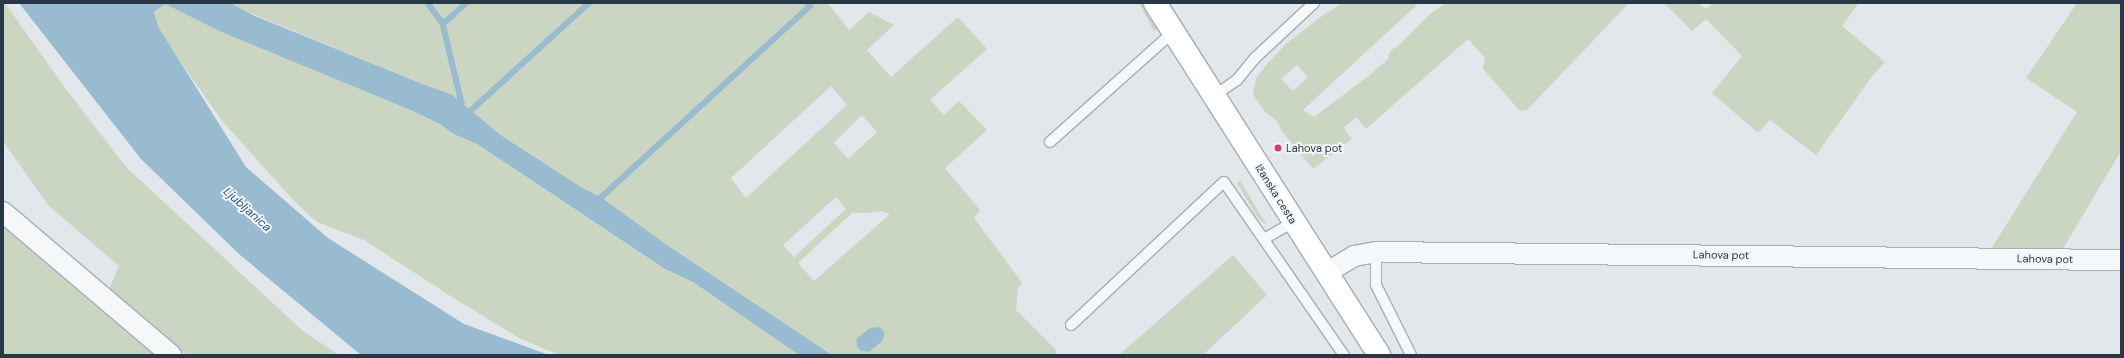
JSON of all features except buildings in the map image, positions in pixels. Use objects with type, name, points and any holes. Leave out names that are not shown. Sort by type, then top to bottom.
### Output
[{"type":"main road","name":"Ižanska cesta","points":[[1155,3],[1379,355]]},
{"type":"street","points":[[3,212],[171,355]]},
{"type":"street","name":"Lahova pot","points":[[1326,273],[1354,256],[1376,252],[2121,260]]},
{"type":"lane","points":[[1214,96],[1237,80],[1255,58],[1314,3]]},
{"type":"lane","points":[[1050,142],[1173,32]]},
{"type":"lane","points":[[1071,324],[1224,182],[1344,355]]},
{"type":"lane","points":[[1264,239],[1293,222]]},
{"type":"lane","points":[[1376,252],[1376,285],[1411,355]]},
{"type":"green space","points":[[3,3],[5,3],[66,89],[126,167],[303,331],[339,355],[187,355],[109,289],[119,266],[49,206],[3,141]]},
{"type":"green space","points":[[226,3],[828,3],[849,30],[869,12],[894,25],[867,50],[891,77],[958,17],[987,49],[930,100],[944,115],[959,101],[987,130],[945,168],[980,210],[974,218],[1023,284],[1018,287],[1016,310],[1055,349],[1057,355],[832,355],[667,245],[602,198],[581,187],[502,136],[451,94],[425,85]],"holes":[[[831,86],[847,105],[746,198],[731,178]],[[862,115],[877,132],[848,159],[834,143]],[[836,197],[846,209],[794,257],[783,245]],[[881,211],[890,214],[814,281],[798,263],[852,213]],[[870,328],[869,352],[861,351],[857,347],[856,339]]]},
{"type":"green space","points":[[1139,3],[1144,3],[1158,29],[1154,31]]},
{"type":"green space","points":[[1166,3],[1170,3],[1217,77],[1214,75]]},
{"type":"green space","points":[[1342,3],[1419,3],[1303,110],[1314,117],[1371,74],[1388,59],[1390,51],[1398,46],[1429,15],[1446,3],[1629,3],[1527,110],[1520,111],[1483,69],[1485,58],[1468,39],[1366,129],[1356,117],[1344,128],[1352,139],[1313,169],[1281,130],[1277,121],[1265,112],[1253,95],[1256,78],[1268,63],[1287,43],[1322,16]],"holes":[[[1297,65],[1308,77],[1293,91],[1281,79]]]},
{"type":"green space","points":[[1698,3],[1706,9],[1712,3],[1859,3],[1842,26],[1885,62],[1870,79],[1816,155],[1770,120],[1758,133],[1712,93],[1742,56],[1706,19],[1692,31],[1665,4]]},
{"type":"green space","points":[[2077,3],[2121,3],[2121,151],[2063,249],[2053,252],[1991,249],[2077,112],[2026,78]]},
{"type":"green space","points":[[165,4],[219,31],[413,111],[477,144],[665,269],[693,282],[799,355],[559,355],[519,338],[364,240],[317,222],[296,203],[223,122],[182,64],[159,28],[154,12]]},
{"type":"green space","points":[[1240,181],[1267,225],[1258,218],[1237,183]]},
{"type":"green space","points":[[3,224],[157,355],[3,355]]},
{"type":"green space","points":[[1233,255],[1267,295],[1203,355],[1119,355]]},
{"type":"water","name":"Ljubljanica","points":[[19,3],[230,3],[255,16],[425,85],[451,94],[502,136],[581,187],[602,198],[667,245],[832,355],[799,355],[693,282],[665,269],[477,144],[454,134],[441,125],[413,111],[219,31],[165,4],[154,12],[159,28],[246,167],[328,238],[464,324],[549,355],[361,355],[239,254],[141,159]]},
{"type":"water","points":[[880,327],[885,333],[882,341],[869,352],[861,351],[857,347],[856,339],[870,328]]},
{"type":"waterway","points":[[428,3],[443,24],[462,103],[459,109]]},
{"type":"waterway","points":[[443,24],[466,3]]},
{"type":"waterway","points":[[466,115],[589,3]]},
{"type":"waterway","points":[[596,202],[810,6],[807,3]]},
{"type":"place","name":"Lahova pot","points":[[1278,148]]}]
